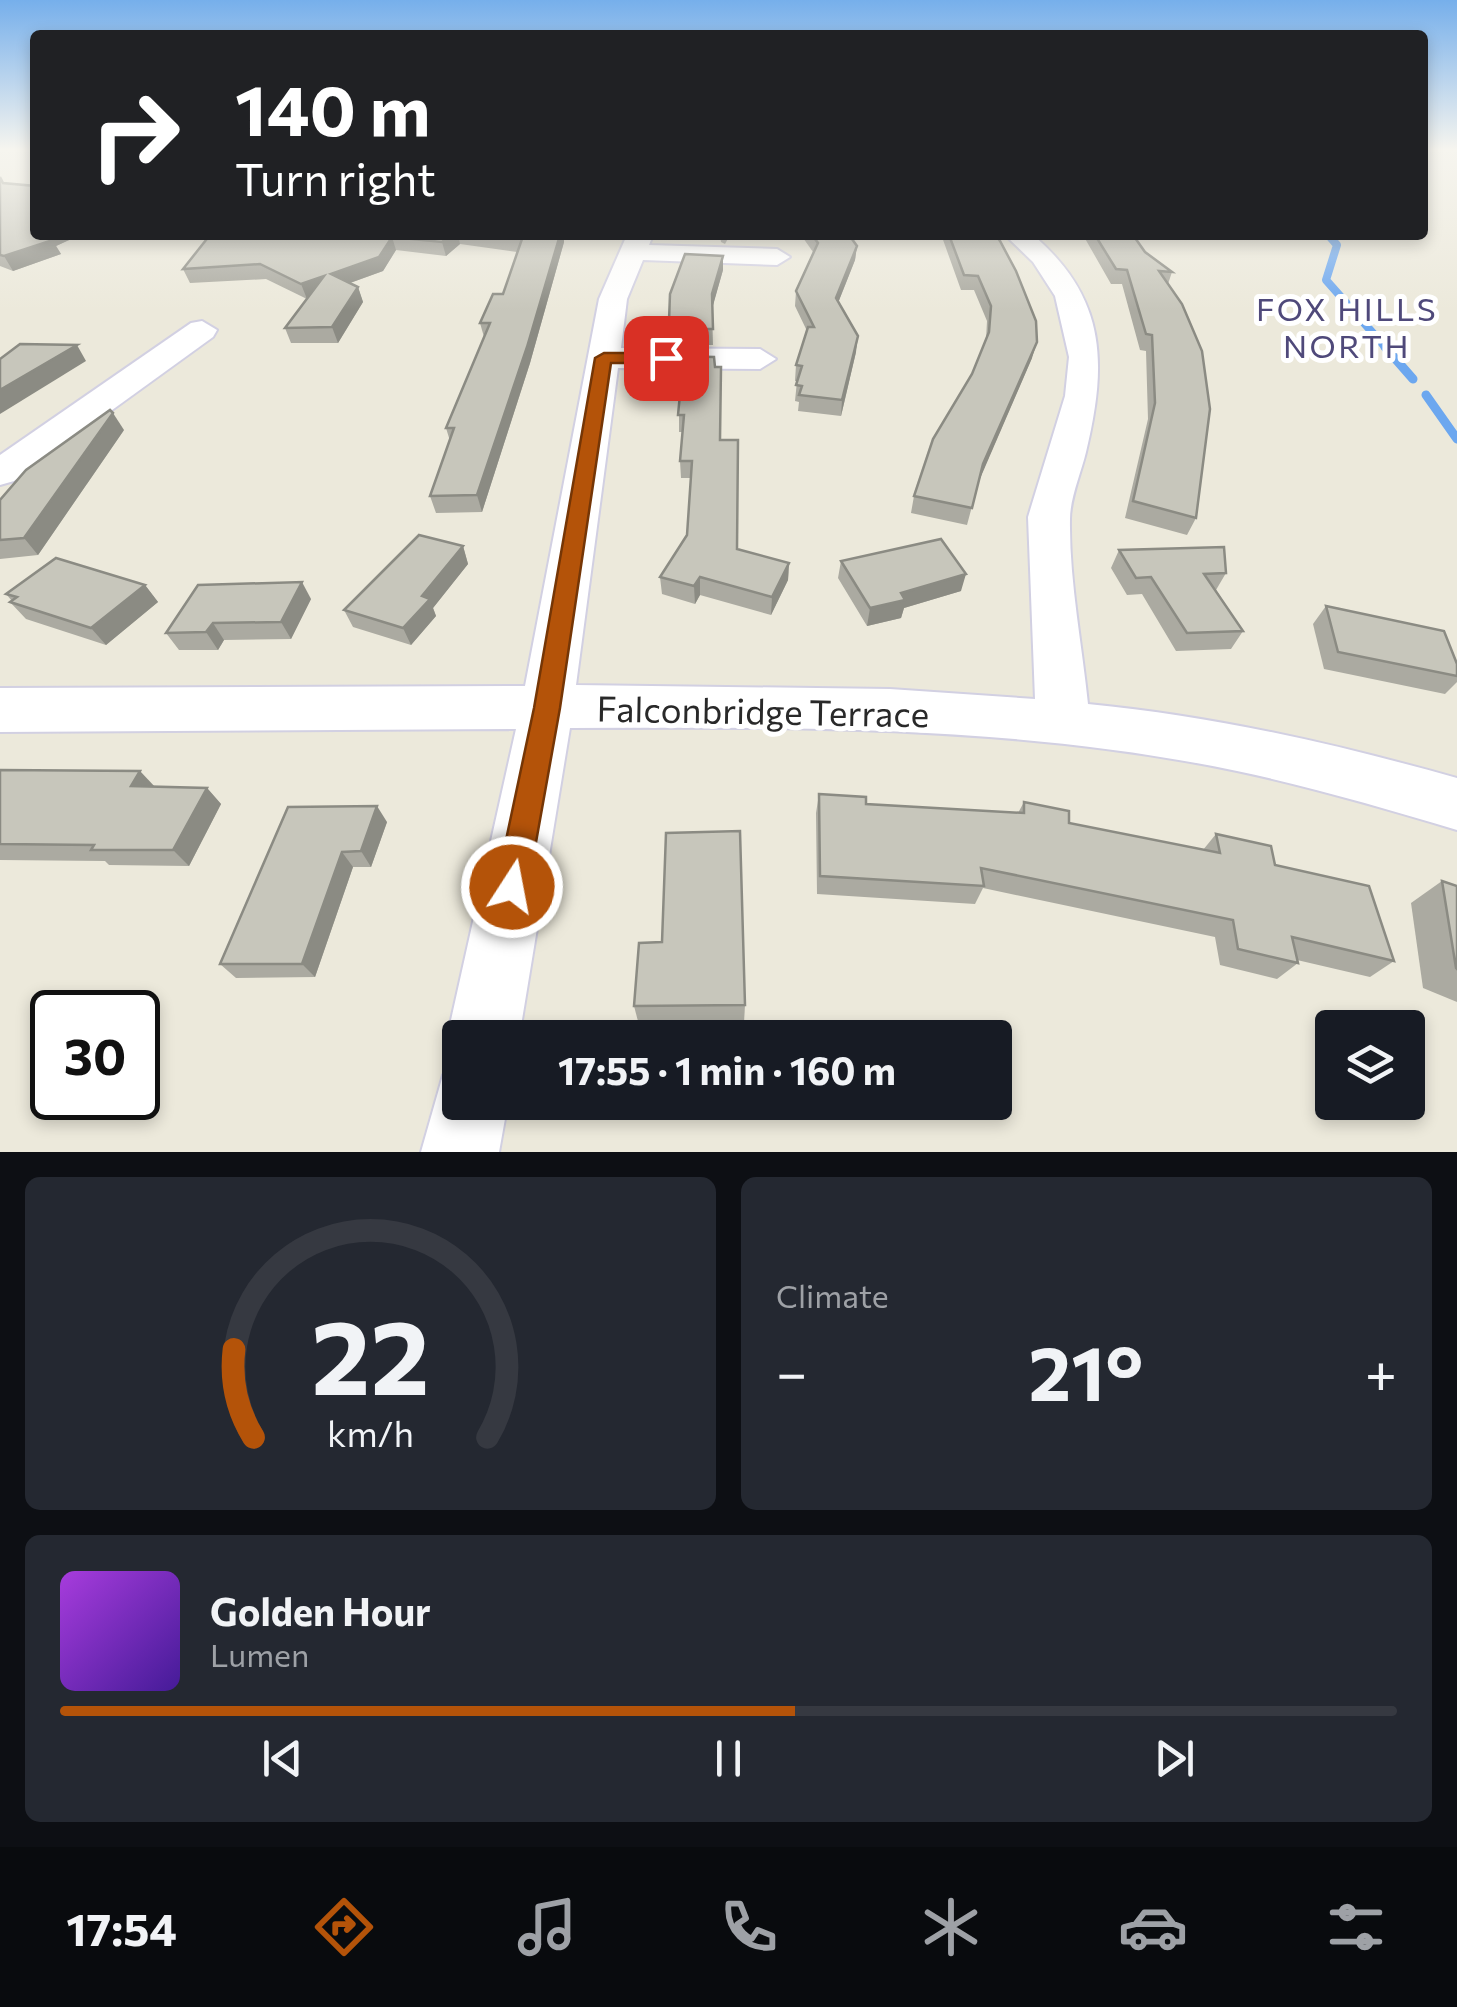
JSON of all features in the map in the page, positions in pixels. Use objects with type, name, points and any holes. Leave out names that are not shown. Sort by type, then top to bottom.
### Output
[{"type":"street","points":[[1024,240],[1044,257],[1069,296],[1085,358],[1082,396],[1049,517],[1063,721]]},
{"type":"street","points":[[486,1020],[547,708],[613,299],[636,244],[778,257]]},
{"type":"street","points":[[0,473],[202,330]]},
{"type":"street","points":[[604,358],[760,359]]},
{"type":"street","name":"Falconbridge Terrace","points":[[0,710],[844,707],[1063,721],[1206,742],[1370,776],[1457,804]]},
{"type":"street","points":[[460,1152],[466,1120]]},
{"type":"building","points":[[0,204],[30,204],[30,240],[53,240],[0,255]]},
{"type":"building","points":[[206,240],[390,240],[379,257],[331,274],[358,287],[332,327],[285,328],[324,276],[301,284],[260,264],[183,269]]},
{"type":"building","points":[[522,240],[559,240],[477,495],[430,496],[454,428],[446,428],[490,323],[480,323],[493,294],[503,294]]},
{"type":"building","points":[[816,240],[853,240],[857,246],[836,298],[858,336],[842,400],[799,395],[802,386],[796,385],[802,366],[796,365],[808,327],[814,327],[796,291],[818,243]]},
{"type":"building","points":[[951,240],[999,240],[1036,321],[1037,342],[983,464],[972,508],[914,496],[933,439],[972,374],[989,332],[991,306],[978,276],[964,275]]},
{"type":"building","points":[[1098,240],[1137,240],[1145,252],[1172,272],[1159,271],[1182,304],[1202,351],[1210,409],[1196,518],[1133,501],[1155,403],[1152,335],[1146,334],[1127,270],[1116,269]]},
{"type":"building","points":[[685,254],[723,256],[712,294],[713,329],[675,329],[676,321],[669,321],[670,294]]},
{"type":"building","points":[[20,344],[77,345],[0,390],[0,359]]},
{"type":"building","points":[[672,356],[714,357],[715,367],[721,367],[720,440],[738,440],[737,549],[789,563],[772,597],[700,577],[694,586],[660,577],[687,535],[692,461],[680,461],[684,415],[678,415],[681,384],[670,384]]},
{"type":"building","points":[[110,410],[113,413],[24,538],[0,540],[0,500],[26,470]]},
{"type":"building","points":[[419,535],[463,546],[422,596],[430,599],[403,628],[344,610]]},
{"type":"building","points":[[941,539],[966,574],[901,593],[905,600],[870,608],[841,561]]},
{"type":"building","points":[[1224,547],[1226,573],[1204,574],[1243,631],[1187,633],[1151,577],[1136,578],[1119,550]]},
{"type":"building","points":[[56,558],[145,585],[91,628],[10,602],[17,597],[6,594]]},
{"type":"building","points":[[302,582],[281,622],[213,623],[206,632],[166,633],[198,585]]},
{"type":"building","points":[[1326,606],[1444,631],[1457,664],[1457,676],[1338,652]]},
{"type":"building","points":[[0,770],[140,771],[131,786],[207,788],[173,850],[0,844]]},
{"type":"building","points":[[819,794],[866,797],[866,804],[1024,813],[1024,802],[1069,811],[1069,823],[1220,853],[1216,834],[1271,846],[1275,865],[1369,886],[1394,961],[1292,937],[1298,963],[1238,949],[1233,920],[981,868],[984,886],[820,876]]},
{"type":"building","points":[[377,806],[361,851],[342,852],[302,964],[220,964],[288,807]]},
{"type":"building","points":[[740,831],[745,1005],[634,1006],[639,943],[662,942],[666,833]]},
{"type":"building","points":[[1442,881],[1457,886],[1457,969],[1456,968]]},
{"type":"waterway","points":[[1333,240],[1337,245],[1326,280],[1387,349]]},
{"type":"waterway","points":[[1385,347],[1413,379]]},
{"type":"waterway","points":[[1426,395],[1457,439]]},
{"type":"district","name":"FOX HILLS NORTH","points":[[1347,326]]},
{"type":"route","points":[[512,887],[547,708],[604,358],[666,358]]}]
